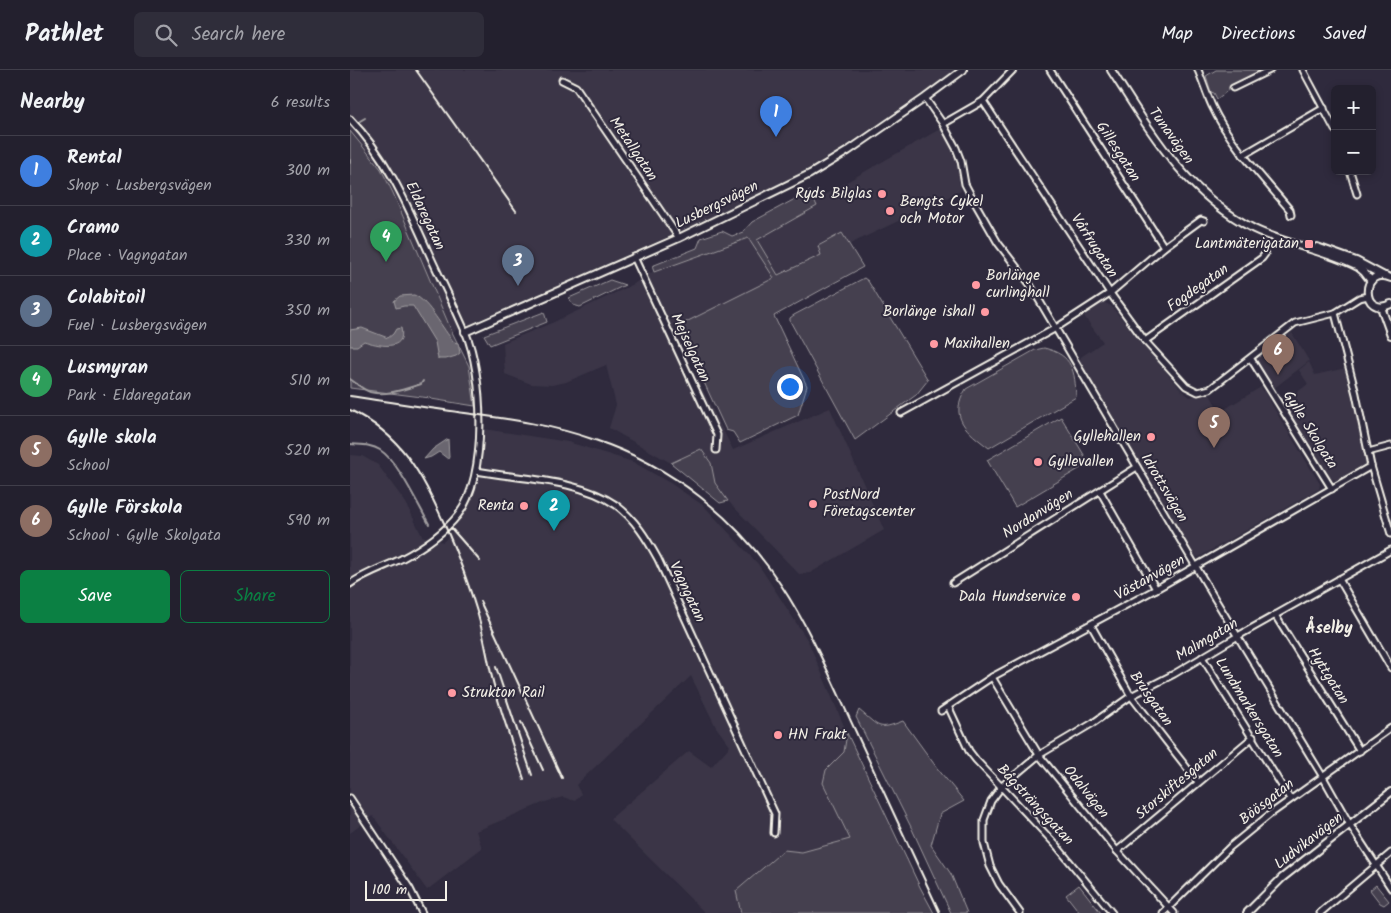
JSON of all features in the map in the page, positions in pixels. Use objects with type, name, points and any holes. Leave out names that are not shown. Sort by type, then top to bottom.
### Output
[{"type":"street","name":"Lusbergsvägen","points":[[465,332],[679,238],[810,174],[848,151],[963,70]]},
{"type":"street","points":[[943,124],[983,101],[1013,70]]},
{"type":"street","name":"Gillesgatan","points":[[1050,70],[1164,247]]},
{"type":"street","name":"Tunavägen","points":[[1111,70],[1146,125],[1171,159],[1203,195],[1221,209],[1256,230],[1352,264],[1364,272],[1371,281]]},
{"type":"street","points":[[1198,70],[1213,108],[1243,155],[1290,210],[1291,215]]},
{"type":"street","points":[[1233,88],[1270,70]]},
{"type":"street","points":[[1303,70],[1331,122]]},
{"type":"street","name":"Metallgatan","points":[[562,80],[576,87],[679,238]]},
{"type":"street","name":"Idrottsvägen","points":[[925,98],[943,124],[956,148],[965,184],[998,243],[1029,283],[1196,567],[1323,776],[1350,824],[1391,888]]},
{"type":"street","name":"Vårfrugatan","points":[[983,101],[1110,293],[1145,341],[1186,386],[1198,392],[1210,389],[1251,359]]},
{"type":"street","points":[[1243,155],[1324,108]]},
{"type":"street","name":"Eldaregatan","points":[[350,119],[378,151],[400,191],[465,332],[479,394],[479,441],[476,471],[470,494],[458,515],[427,544],[350,584]]},
{"type":"street","points":[[1351,175],[1357,194]]},
{"type":"street","name":"Tunavägen","points":[[1221,209],[1256,228],[1339,254],[1391,278]]},
{"type":"street","points":[[901,413],[1056,328],[1110,293],[1164,247],[1201,220],[1204,221]]},
{"type":"street","name":"Fogdegatan","points":[[1145,341],[1265,254]]},
{"type":"street","name":"Mejselgatan","points":[[634,257],[718,435],[716,450]]},
{"type":"street","points":[[1384,276],[1371,281],[1368,286],[1368,296],[1372,303],[1380,307],[1391,304]]},
{"type":"street","points":[[1251,359],[1295,323],[1335,313],[1359,298],[1368,296]]},
{"type":"street","points":[[1380,307],[1391,335]]},
{"type":"street","points":[[1335,313],[1356,394],[1371,466],[1391,534]]},
{"type":"street","name":"Gylle Skolgata","points":[[1251,359],[1332,488]]},
{"type":"street","points":[[1368,452],[1391,446]]},
{"type":"street","name":"Västanvägen","points":[[941,712],[992,677],[1196,567],[1371,466]]},
{"type":"street","name":"Nordanvägen","points":[[953,583],[1137,467]]},
{"type":"street","name":"Vagngatan","points":[[476,471],[556,484],[589,492],[617,506],[644,536],[658,559],[775,814],[774,832]]},
{"type":"street","points":[[1100,491],[1156,589]]},
{"type":"street","name":"Malmgatan","points":[[1020,913],[999,884],[990,866],[984,843],[984,820],[991,801],[1002,786],[1039,755],[1131,696],[1174,674],[1391,550]]},
{"type":"street","points":[[1339,579],[1391,668]]},
{"type":"street","name":"Hyttgatan","points":[[1276,615],[1360,751]]},
{"type":"street","name":"Brusgatan","points":[[1090,625],[1131,696],[1198,782]]},
{"type":"street","name":"Lundmarkersgatan","points":[[1202,657],[1290,799]]},
{"type":"street","name":"Odalvägen","points":[[992,677],[1039,755],[1117,850],[1174,913]]},
{"type":"street","name":"Bågsträngsgatan","points":[[949,708],[969,751],[976,760],[1056,845],[1112,913]]},
{"type":"street","name":"Böösgatan","points":[[1163,913],[1230,848],[1290,799],[1391,728]]},
{"type":"street","name":"Storskiftesgatan","points":[[1117,850],[1253,737]]},
{"type":"street","name":"Ludvikavägen","points":[[1247,913],[1282,878],[1391,792]]},
{"type":"street","points":[[350,798],[410,889],[422,913]]},
{"type":"street","points":[[1320,913],[1391,853]]},
{"type":"shaded area","points":[[350,70],[957,70],[841,149],[803,172],[672,235],[452,332],[381,169],[350,131]]},
{"type":"shaded area","points":[[1216,70],[1265,70],[1231,88],[1217,99],[1214,93],[1211,92],[1206,76]]},
{"type":"shaded area","points":[[940,129],[955,152],[961,191],[672,329],[733,450],[830,408],[884,530],[810,573],[799,574],[728,501],[715,483],[711,463],[701,449],[671,463],[609,428],[616,405],[606,365],[566,382],[552,385],[531,384],[505,374],[503,343],[554,322],[634,284],[647,274],[748,238]]},
{"type":"shaded area","points":[[350,131],[381,169],[393,193],[452,332],[469,366],[475,406],[430,398],[350,388]]},
{"type":"shaded area","points":[[810,191],[817,206],[757,240],[778,275],[821,255],[818,246],[842,233],[863,267],[774,316],[807,386],[798,415],[740,443],[733,432],[726,430],[678,326],[774,278],[748,238],[654,272],[652,266],[697,248],[701,238],[722,231],[732,236],[743,232],[752,222]]},
{"type":"shaded area","points":[[864,278],[868,281],[928,380],[916,395],[855,440],[790,318]]},
{"type":"shaded area","points":[[610,280],[625,285],[580,307],[573,305],[569,298]]},
{"type":"shaded area","points":[[414,295],[425,303],[454,342],[458,343],[460,353],[456,356],[438,359],[435,342],[413,306],[396,308],[394,301],[400,296]]},
{"type":"shaded area","points":[[1103,302],[1111,306],[1182,391],[1190,397],[1209,393],[1220,412],[1261,387],[1320,484],[1319,489],[1199,557],[1195,556],[1079,364],[1081,357],[1103,342],[1084,316]]},
{"type":"shaded area","points":[[544,312],[547,322],[490,345],[484,335]]},
{"type":"shaded area","points":[[362,328],[388,338],[396,329],[401,328],[402,336],[395,344],[383,345],[364,341],[357,346],[350,346],[350,330]]},
{"type":"shaded area","points":[[1292,333],[1309,361],[1273,389],[1255,360]]},
{"type":"shaded area","points":[[1044,348],[1054,351],[1067,360],[1075,379],[1076,397],[989,448],[967,430],[962,423],[959,408],[966,389],[1035,350]]},
{"type":"shaded area","points":[[1309,362],[1315,375],[1346,368],[1366,463],[1336,480],[1328,478],[1283,403],[1308,384],[1299,370]]},
{"type":"shaded area","name":"Gyllevallen","points":[[1061,417],[1089,463],[1015,507],[987,460]]},
{"type":"shaded area","points":[[484,429],[568,442],[633,462],[670,483],[704,506],[758,564],[808,641],[847,733],[844,753],[826,770],[823,783],[850,839],[802,852],[784,850],[736,891],[741,913],[705,913],[610,819],[689,751],[711,767],[730,746],[716,727],[691,676],[576,785],[581,794],[575,801],[563,797],[545,802],[476,831],[482,848],[427,890],[373,816],[350,833],[350,455],[362,456],[378,465],[406,503],[422,536],[443,542],[450,535],[472,497],[481,465]]},
{"type":"shaded area","points":[[448,439],[448,459],[439,452],[424,459],[433,449]]},
{"type":"shaded area","points":[[701,449],[711,463],[715,483],[728,501],[720,503],[671,463]]},
{"type":"shaded area","points":[[859,710],[879,726],[888,726],[903,721],[964,801],[940,814],[931,845],[951,874],[967,913],[951,913],[912,829],[856,717]]},
{"type":"shaded area","points":[[847,733],[934,913],[741,913],[736,891],[784,850],[802,852],[850,839],[823,783],[826,770],[844,752]]},
{"type":"shaded area","points":[[1079,885],[1101,913],[1080,913],[1066,895]]},
{"type":"shaded area","points":[[1376,885],[1389,901],[1384,905],[1380,903],[1370,890]]},
{"type":"waterway","points":[[360,121],[365,118]]},
{"type":"waterway","points":[[350,379],[365,390],[376,393],[402,390],[421,384],[423,381]]},
{"type":"waterway","points":[[350,444],[373,447],[387,456],[401,473],[429,524]]},
{"type":"railway","points":[[416,70],[516,211]]},
{"type":"railway","points":[[350,396],[514,420],[547,426],[595,440],[623,451],[676,479],[723,516],[744,538],[781,585],[812,638],[940,913]]},
{"type":"railway","points":[[350,410],[383,431],[408,457],[427,488],[444,523],[467,580],[480,624],[498,700],[524,779]]},
{"type":"railway","points":[[451,528],[480,561]]},
{"type":"railway","points":[[480,601],[562,778]]},
{"type":"railway","points":[[496,667],[532,775]]},
{"type":"railway","points":[[521,722],[543,770]]},
{"type":"place","name":"Rental","points":[[776,137]]},
{"type":"place","name":"Ryds Bilglas","points":[[882,194]]},
{"type":"place","name":"Bengts Cykel och Motor","points":[[890,211]]},
{"type":"place","name":"Lantmäterigatan","points":[[1309,244]]},
{"type":"place","name":"Lusmyran","points":[[386,262]]},
{"type":"place","name":"Borlänge curlinghall","points":[[976,285]]},
{"type":"place","name":"Colabitoil","points":[[518,286]]},
{"type":"place","name":"Borlänge ishall","points":[[985,312]]},
{"type":"place","name":"Maxihallen","points":[[934,344]]},
{"type":"place","name":"Gylle Förskola","points":[[1278,375]]},
{"type":"place","name":"Gyllehallen","points":[[1151,437]]},
{"type":"place","name":"Gylle skola","points":[[1214,448]]},
{"type":"place","name":"Gyllevallen","points":[[1038,462]]},
{"type":"place","name":"PostNord Företagscenter","points":[[813,504]]},
{"type":"place","name":"Renta","points":[[524,506]]},
{"type":"place","name":"Cramo","points":[[554,531]]},
{"type":"place","name":"Dala Hundservice","points":[[1076,597]]},
{"type":"place","name":"Strukton Rail","points":[[452,693]]},
{"type":"place","name":"HN Frakt","points":[[778,735]]},
{"type":"district","name":"Åselby","points":[[1329,628]]}]
